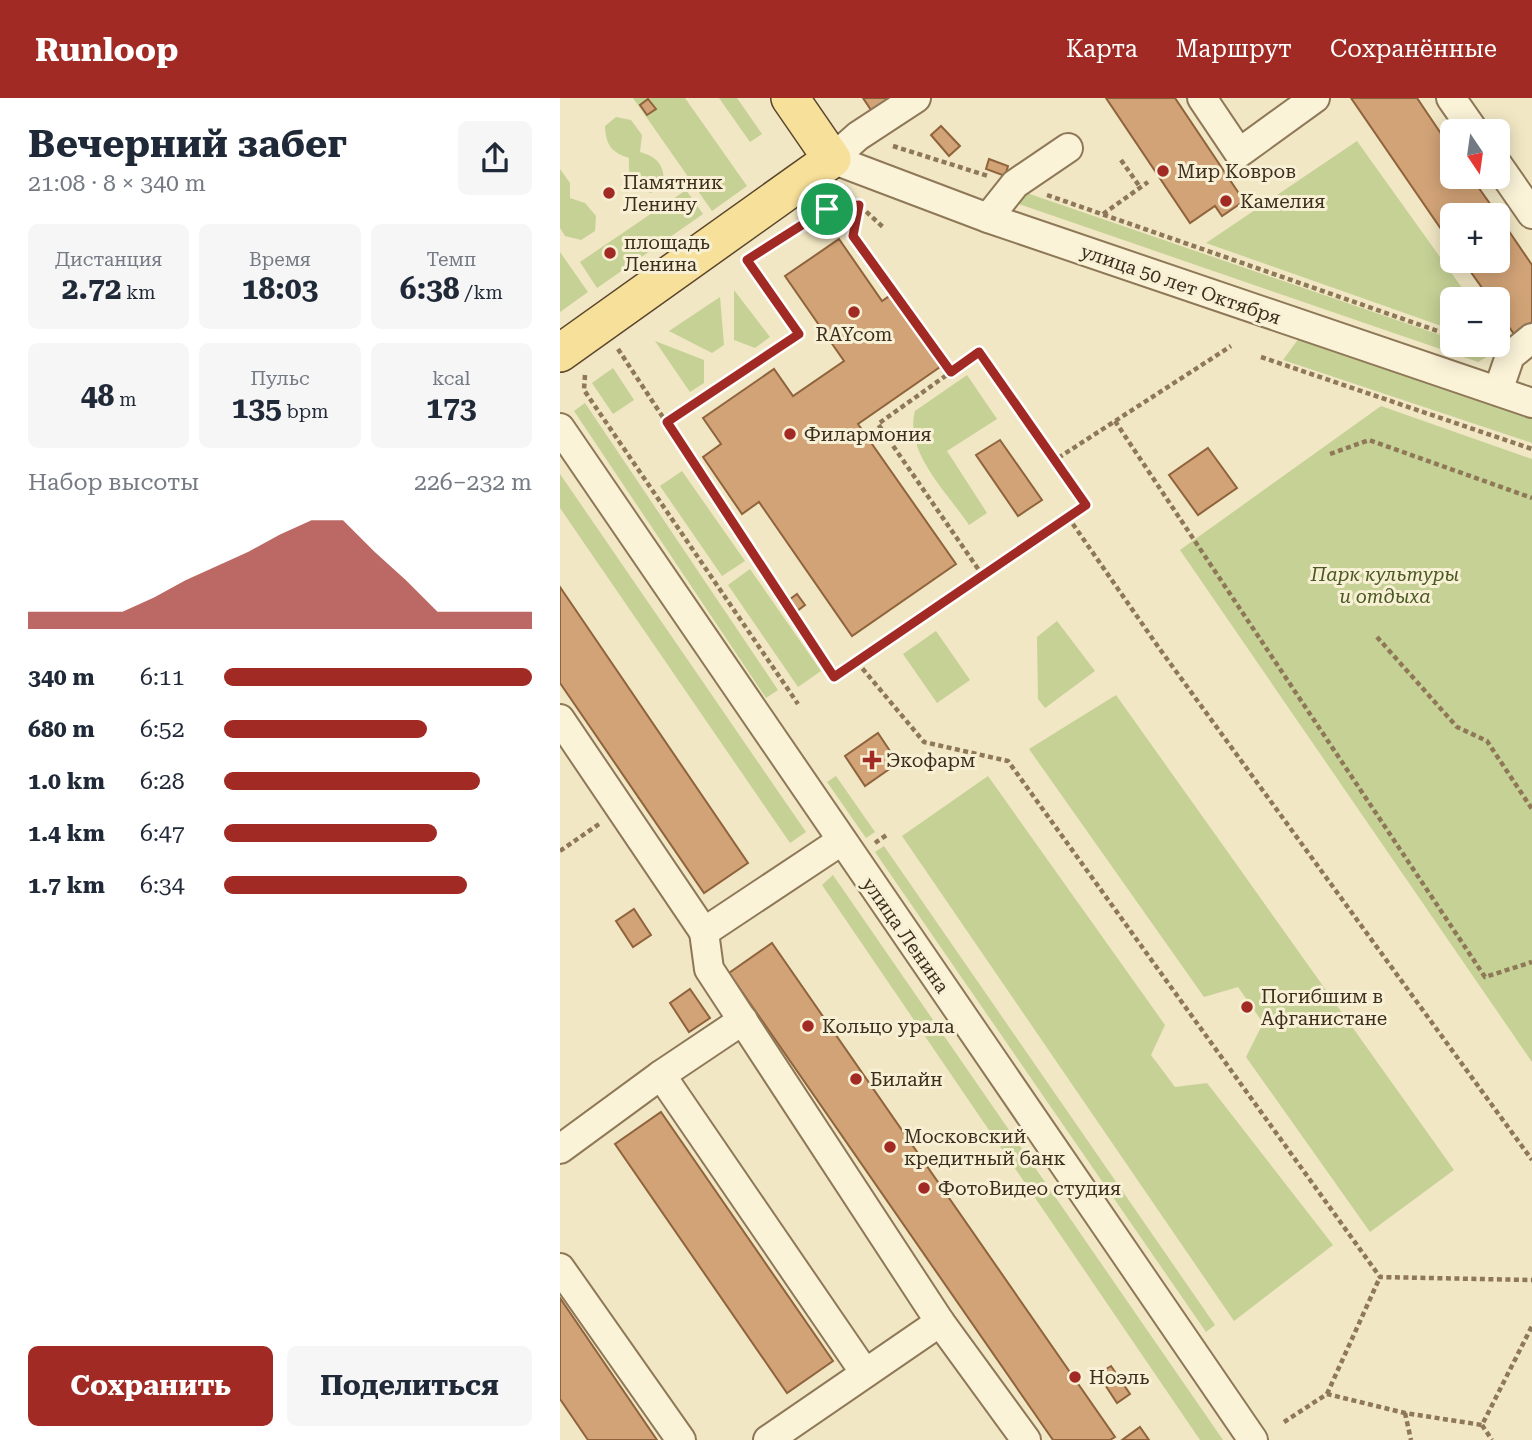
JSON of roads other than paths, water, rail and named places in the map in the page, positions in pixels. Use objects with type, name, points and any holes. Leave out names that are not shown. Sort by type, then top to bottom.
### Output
[{"type":"main road","points":[[572,362],[845,147],[790,98]]},
{"type":"street","points":[[845,147],[916,98]]},
{"type":"street","points":[[1202,98],[1239,153],[1315,98]]},
{"type":"street","points":[[1451,98],[1466,119]]},
{"type":"street","name":"улица 50 лет Октября","points":[[845,147],[988,218],[1532,403]]},
{"type":"street","points":[[988,218],[1014,184],[1068,148]]},
{"type":"street","points":[[1510,182],[1532,214]]},
{"type":"street","points":[[1498,391],[1510,356],[1532,338]]},
{"type":"street","name":"улица Ленина","points":[[560,428],[1253,1440]]},
{"type":"street","points":[[560,719],[571,758],[620,810],[705,932],[709,969],[940,1322],[1026,1440]]},
{"type":"street","points":[[705,932],[841,841]]},
{"type":"street","points":[[560,1149],[661,1075],[743,1020]]},
{"type":"street","points":[[661,1075],[865,1373]]},
{"type":"street","points":[[560,1268],[681,1440]]},
{"type":"street","points":[[768,1440],[940,1322]]},
{"type":"place","name":"Мир Ковров","points":[[1163,171]]},
{"type":"place","name":"Памятник Ленину","points":[[609,193]]},
{"type":"place","name":"Камелия","points":[[1226,201]]},
{"type":"place","name":"площадь Ленина","points":[[610,253]]},
{"type":"place","name":"RAYcom","points":[[854,312]]},
{"type":"place","name":"Филармония","points":[[790,434]]},
{"type":"place","name":"Экофарм","points":[[872,760]]},
{"type":"place","name":"Погибшим в Афганистане","points":[[1247,1007]]},
{"type":"place","name":"Кольцо урала","points":[[808,1026]]},
{"type":"place","name":"Билайн","points":[[856,1079]]},
{"type":"place","name":"Московский кредитный банк","points":[[890,1147]]},
{"type":"place","name":"ФотоВидео студия","points":[[924,1188]]},
{"type":"place","name":"Ноэль","points":[[1075,1377]]},
{"type":"park label","name":"Парк культуры и отдыха","points":[[1385,585]]}]
